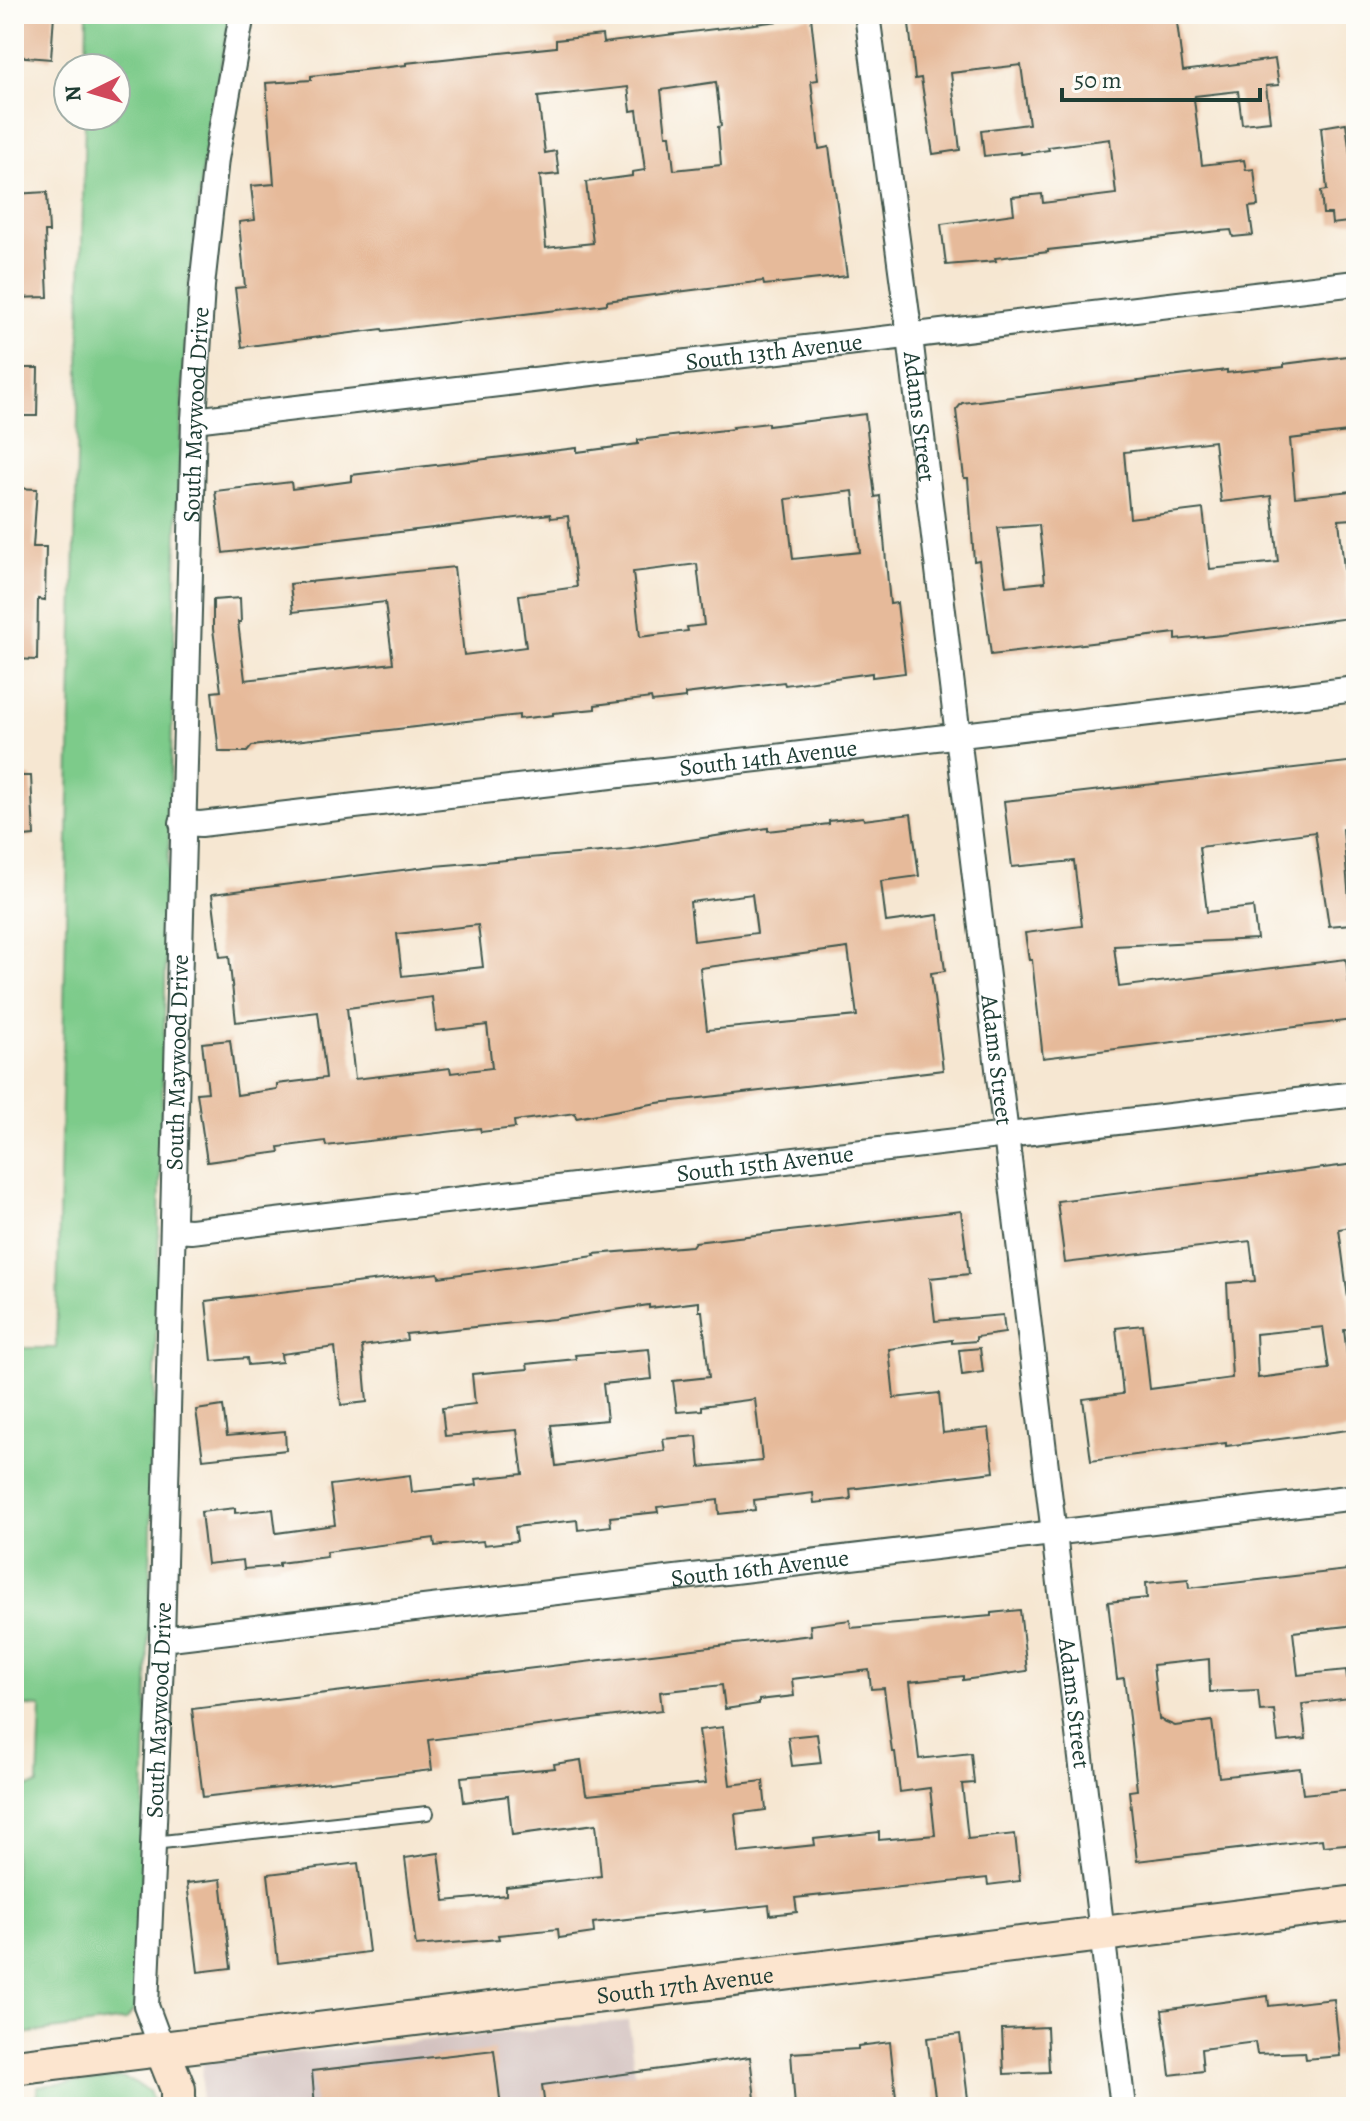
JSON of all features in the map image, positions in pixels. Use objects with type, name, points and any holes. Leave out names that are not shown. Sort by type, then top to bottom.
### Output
[{"type":"street","name":"South Maywood Drive","points":[[178,2107],[178,2089],[146,2006],[162,1639],[194,420],[202,286],[216,159],[242,14]]},
{"type":"street","name":"Adams Street","points":[[867,14],[910,337],[1123,2107]]},
{"type":"street","name":"South 13th Avenue","points":[[194,420],[1356,283]]},
{"type":"street","name":"South 14th Avenue","points":[[182,823],[201,824],[958,738],[1356,689]]},
{"type":"street","name":"South 15th Avenue","points":[[173,1230],[191,1231],[1356,1094]]},
{"type":"street","name":"South 16th Avenue","points":[[162,1639],[1356,1497]]},
{"type":"street","name":"South 17th Avenue","points":[[14,2067],[1356,1903]]},
{"type":"lane","points":[[153,1843],[427,1813]]},
{"type":"shaded area","points":[[628,2021],[639,2107],[201,2107],[203,2062]]},
{"type":"green space","points":[[87,14],[230,14],[203,164],[188,294],[178,491],[139,1996],[126,2020],[14,2035],[14,1789],[38,1785],[41,1707],[14,1705],[14,1348],[56,1348],[85,132],[132,132],[132,52],[86,52]]},
{"type":"green space","points":[[122,2077],[149,2091],[155,2107],[37,2107],[38,2086]]},
{"type":"building","points":[[14,14],[54,14],[51,59],[14,56]]},
{"type":"building","points":[[908,14],[1176,14],[1183,71],[1275,59],[1279,85],[1266,86],[1270,121],[1242,124],[1238,91],[1195,96],[1194,99],[1202,165],[1244,160],[1246,170],[1254,169],[1258,206],[1249,207],[1253,235],[1233,237],[1231,230],[1219,231],[946,265],[941,224],[1014,214],[1012,197],[1042,194],[1043,203],[1116,194],[1110,139],[1048,147],[1049,150],[1021,154],[984,156],[981,130],[1029,124],[1021,65],[951,73],[960,150],[933,154],[921,78],[915,79]]},
{"type":"building","points":[[811,17],[818,80],[811,81],[819,149],[829,147],[847,276],[764,285],[763,281],[607,301],[607,304],[242,347],[235,288],[245,287],[239,222],[255,220],[251,186],[274,184],[266,83],[311,80],[311,76],[406,63],[556,47],[556,40],[602,35],[603,43]],"holes":[[[716,82],[721,165],[674,170],[661,90]],[[628,87],[631,111],[637,110],[645,170],[632,172],[632,176],[586,182],[593,243],[546,248],[540,176],[559,174],[556,151],[545,153],[538,97]]]},
{"type":"building","points":[[1346,123],[1350,155],[1356,155],[1356,221],[1332,224],[1331,214],[1323,214],[1321,191],[1327,190],[1321,127]]},
{"type":"building","points":[[47,192],[48,297],[14,298],[14,194]]},
{"type":"building","points":[[1356,355],[1356,431],[1290,439],[1295,497],[1351,491],[1353,519],[1339,520],[1349,618],[1176,640],[1176,633],[991,655],[979,560],[974,561],[968,478],[964,478],[956,410],[962,403],[1227,370],[1227,373],[1284,367],[1284,364]],"holes":[[[1214,441],[1221,502],[1271,496],[1278,562],[1210,569],[1203,509],[1130,518],[1124,452]],[[1039,525],[1045,582],[1006,586],[998,528]]]},
{"type":"building","points":[[14,368],[38,368],[37,416],[14,416]]},
{"type":"building","points":[[865,414],[875,497],[880,496],[890,604],[897,603],[905,673],[872,677],[872,673],[785,685],[784,682],[685,694],[685,698],[652,702],[651,698],[595,705],[595,709],[553,715],[519,719],[519,715],[252,746],[247,752],[219,752],[212,692],[221,691],[213,629],[213,600],[240,598],[241,622],[238,622],[245,680],[393,663],[385,602],[293,612],[290,584],[454,567],[464,655],[526,647],[519,595],[577,587],[568,516],[551,518],[550,514],[223,553],[215,491],[291,482],[292,489],[352,481],[352,475],[577,448],[577,452],[733,427],[768,423],[768,426]],"holes":[[[853,491],[860,552],[793,559],[786,499]],[[697,564],[704,625],[687,627],[688,631],[640,637],[633,572]]]},
{"type":"building","points":[[14,488],[37,489],[33,547],[46,547],[45,600],[38,599],[37,660],[14,659]]},
{"type":"building","points":[[1356,761],[1356,827],[1343,829],[1351,924],[1329,926],[1315,832],[1199,847],[1207,912],[1253,907],[1257,939],[1114,946],[1119,987],[1346,959],[1353,1020],[1043,1058],[1032,960],[1029,960],[1025,933],[1082,926],[1074,861],[1012,867],[1004,801]]},
{"type":"building","points":[[14,776],[31,776],[34,836],[14,838]]},
{"type":"building","points":[[911,814],[919,876],[881,881],[886,922],[938,915],[945,971],[931,973],[943,1070],[657,1103],[576,1118],[575,1113],[514,1121],[515,1128],[481,1132],[480,1128],[326,1146],[325,1141],[279,1147],[280,1152],[207,1162],[197,1093],[208,1092],[202,1043],[230,1040],[237,1095],[277,1089],[277,1084],[326,1078],[318,1012],[236,1022],[229,956],[220,957],[212,894],[434,866],[625,850],[863,817],[864,820]],"holes":[[[752,894],[757,933],[694,941],[690,902]],[[478,925],[483,967],[402,976],[397,934]],[[848,948],[857,1016],[707,1030],[700,968]],[[432,997],[436,1031],[487,1025],[492,1068],[451,1073],[450,1068],[355,1079],[347,1008]]]},
{"type":"building","points":[[1356,1164],[1356,1226],[1339,1229],[1352,1329],[1344,1330],[1356,1429],[1091,1461],[1083,1399],[1123,1394],[1116,1328],[1143,1325],[1150,1389],[1232,1378],[1227,1283],[1255,1281],[1250,1241],[1065,1263],[1057,1201]],"holes":[[[1323,1327],[1329,1369],[1258,1378],[1256,1334]]]},
{"type":"building","points":[[961,1211],[969,1274],[930,1278],[935,1321],[1003,1315],[1005,1333],[976,1337],[976,1341],[952,1343],[952,1340],[889,1349],[894,1398],[939,1393],[943,1433],[989,1428],[994,1472],[850,1489],[851,1499],[814,1503],[813,1493],[754,1500],[755,1510],[719,1514],[718,1500],[657,1507],[658,1512],[610,1517],[611,1526],[578,1530],[577,1520],[515,1527],[517,1541],[484,1545],[483,1541],[435,1546],[434,1538],[326,1552],[327,1557],[279,1563],[279,1566],[244,1569],[243,1560],[207,1564],[201,1512],[235,1508],[235,1513],[273,1509],[276,1533],[335,1525],[330,1485],[410,1475],[412,1492],[477,1485],[476,1479],[523,1474],[517,1430],[445,1436],[442,1408],[475,1404],[472,1374],[528,1369],[527,1364],[576,1359],[575,1355],[649,1349],[652,1379],[603,1384],[607,1420],[551,1425],[556,1466],[665,1451],[663,1439],[697,1436],[700,1467],[762,1461],[755,1399],[677,1412],[673,1381],[709,1377],[699,1302],[649,1308],[649,1305],[554,1319],[406,1334],[407,1340],[362,1346],[367,1402],[341,1405],[335,1347],[281,1354],[282,1362],[248,1365],[247,1358],[212,1361],[206,1301],[438,1273],[439,1277],[594,1254],[692,1246],[695,1242]]},
{"type":"building","points":[[980,1348],[983,1372],[962,1375],[959,1350]]},
{"type":"building","points":[[223,1406],[227,1436],[285,1431],[286,1450],[203,1459],[196,1410]]},
{"type":"building","points":[[1356,1569],[1356,1625],[1293,1632],[1298,1675],[1346,1670],[1350,1698],[1302,1704],[1306,1739],[1278,1742],[1274,1710],[1260,1711],[1258,1690],[1210,1692],[1209,1659],[1153,1665],[1159,1719],[1175,1726],[1212,1721],[1219,1777],[1300,1768],[1303,1794],[1353,1789],[1356,1843],[1323,1846],[1322,1839],[1137,1861],[1129,1791],[1137,1790],[1130,1726],[1124,1678],[1117,1679],[1108,1602],[1147,1598],[1146,1583],[1188,1579],[1189,1588]]},
{"type":"building","points":[[1020,1610],[1027,1671],[963,1680],[963,1676],[910,1682],[919,1759],[971,1753],[974,1783],[962,1784],[968,1839],[1015,1834],[1020,1881],[988,1885],[987,1878],[795,1898],[797,1912],[770,1915],[769,1905],[704,1910],[593,1923],[594,1933],[559,1938],[558,1929],[498,1935],[499,1939],[416,1946],[405,1858],[439,1853],[445,1901],[506,1895],[506,1887],[601,1876],[596,1824],[512,1835],[508,1796],[464,1802],[461,1777],[555,1768],[554,1764],[581,1760],[588,1795],[706,1783],[699,1730],[723,1727],[730,1785],[763,1781],[766,1810],[735,1814],[739,1853],[815,1845],[814,1839],[879,1832],[879,1840],[935,1835],[930,1788],[900,1792],[884,1688],[871,1689],[869,1670],[792,1679],[794,1696],[759,1700],[759,1704],[725,1709],[722,1685],[660,1692],[662,1710],[428,1740],[432,1770],[203,1797],[192,1709],[811,1635],[810,1625],[850,1620],[851,1628],[991,1616],[991,1613]]},
{"type":"building","points":[[817,1734],[821,1763],[792,1766],[788,1737]]},
{"type":"building","points":[[358,1863],[369,1952],[278,1963],[268,1874]]},
{"type":"building","points":[[221,1879],[231,1968],[198,1972],[187,1883]]},
{"type":"building","points":[[1268,1996],[1269,2006],[1334,1999],[1340,2056],[1306,2059],[1305,2052],[1257,2054],[1255,2042],[1201,2049],[1203,2071],[1170,2075],[1162,2010]]},
{"type":"building","points":[[1047,2027],[1049,2072],[1004,2074],[1002,2029]]},
{"type":"building","points":[[960,2034],[968,2099],[936,2103],[927,2038]]},
{"type":"building","points":[[890,2042],[897,2107],[795,2107],[791,2053],[858,2049],[858,2046]]},
{"type":"building","points":[[494,2050],[501,2107],[315,2107],[312,2071]]},
{"type":"building","points":[[750,2057],[756,2107],[545,2107],[542,2085]]}]
